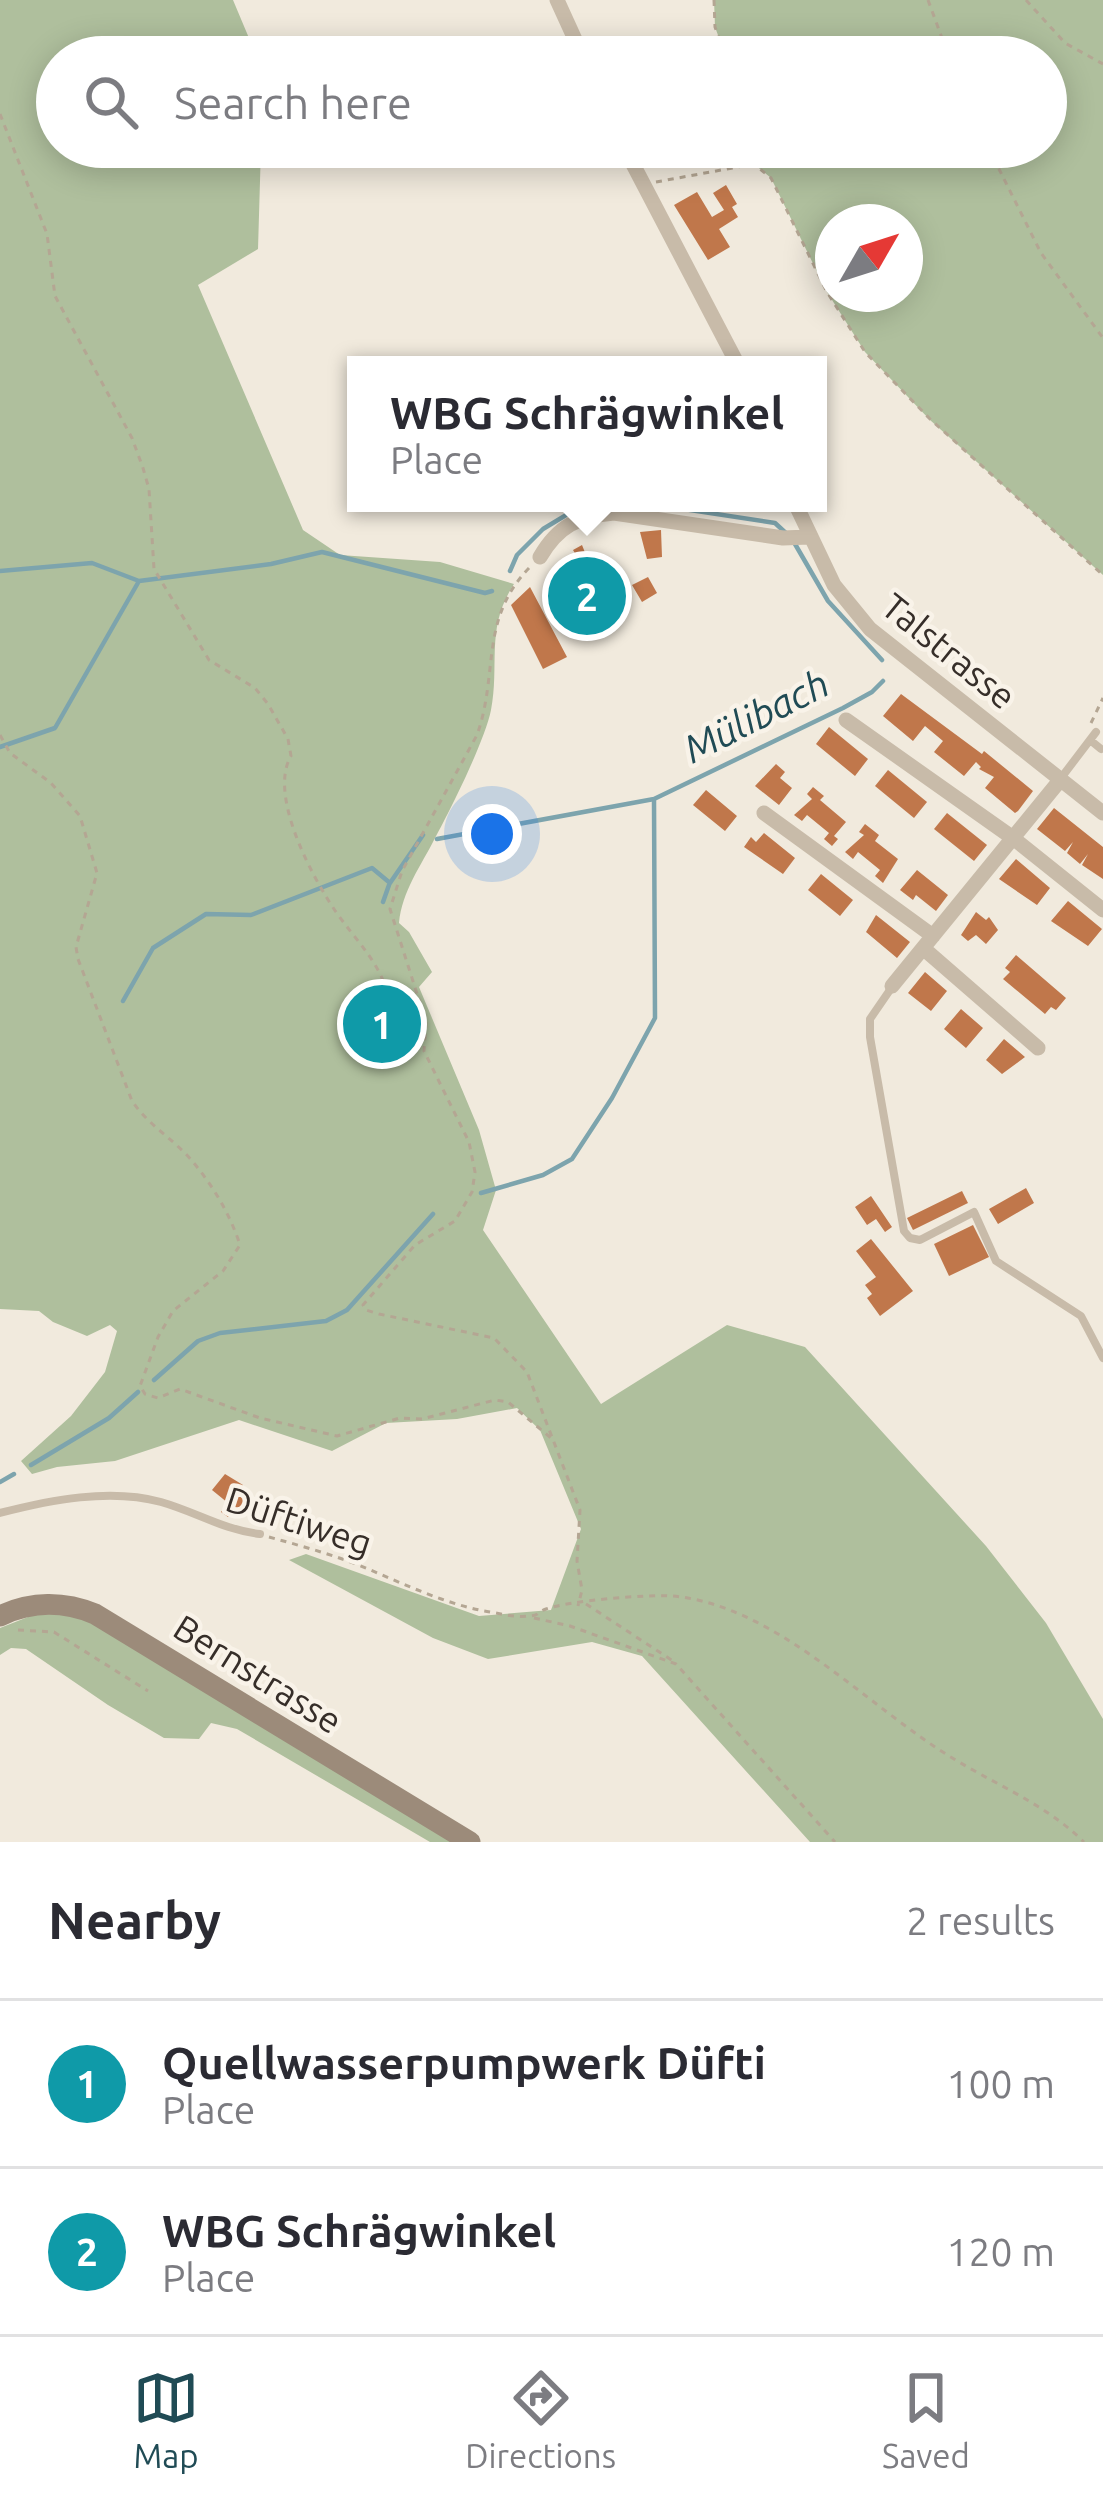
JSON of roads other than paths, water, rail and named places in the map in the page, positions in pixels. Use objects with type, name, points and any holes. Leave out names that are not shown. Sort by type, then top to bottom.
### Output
[{"type":"street","points":[[557,0],[573,36]]},
{"type":"street","points":[[632,168],[733,356]]},
{"type":"street","name":"Talstrasse","points":[[795,512],[796,538],[870,629],[1103,813]]},
{"type":"street","points":[[540,557],[562,527],[592,515],[614,513],[796,538]]},
{"type":"street","points":[[846,720],[1012,838],[1103,910]]},
{"type":"street","points":[[892,986],[1060,779]]},
{"type":"street","points":[[764,813],[928,942],[1039,1048]]},
{"type":"street","name":"Bernstrasse","points":[[2,1625],[41,1604],[95,1614],[470,1842]]},
{"type":"lane","points":[[1060,779],[1093,736],[1101,749]]},
{"type":"lane","points":[[892,986],[870,1019],[870,1037],[904,1231],[920,1240],[974,1212],[995,1261],[1081,1316],[1103,1358]]},
{"type":"lane","name":"Düftiweg","points":[[0,1514],[86,1498],[130,1497],[174,1506],[240,1533],[260,1534]]},
{"type":"waterway","points":[[510,571],[517,555],[543,529],[571,512]]},
{"type":"waterway","points":[[703,512],[775,523],[788,535]]},
{"type":"waterway","points":[[795,544],[828,601],[882,660]]},
{"type":"waterway","points":[[0,571],[92,563],[139,581],[271,564],[322,552],[492,591]]},
{"type":"waterway","points":[[0,747],[55,728],[139,581]]},
{"type":"waterway","name":"Mülibach","points":[[437,839],[654,799],[843,708],[883,681]]},
{"type":"waterway","points":[[481,1193],[543,1175],[572,1159],[655,1018],[654,799]]},
{"type":"waterway","points":[[123,1001],[153,948],[206,914],[251,915],[372,868],[390,883],[423,835]]},
{"type":"waterway","points":[[383,902],[389,885]]},
{"type":"waterway","points":[[154,1380],[198,1341],[220,1333],[326,1321],[347,1310],[433,1214]]},
{"type":"waterway","points":[[31,1465],[109,1418],[138,1392]]},
{"type":"waterway","points":[[0,1482],[14,1474]]},
{"type":"place","name":"WBG Schrägwinkel","points":[[587,596]]},
{"type":"place","name":"Quellwasserpumpwerk Düfti","points":[[382,1024]]}]
